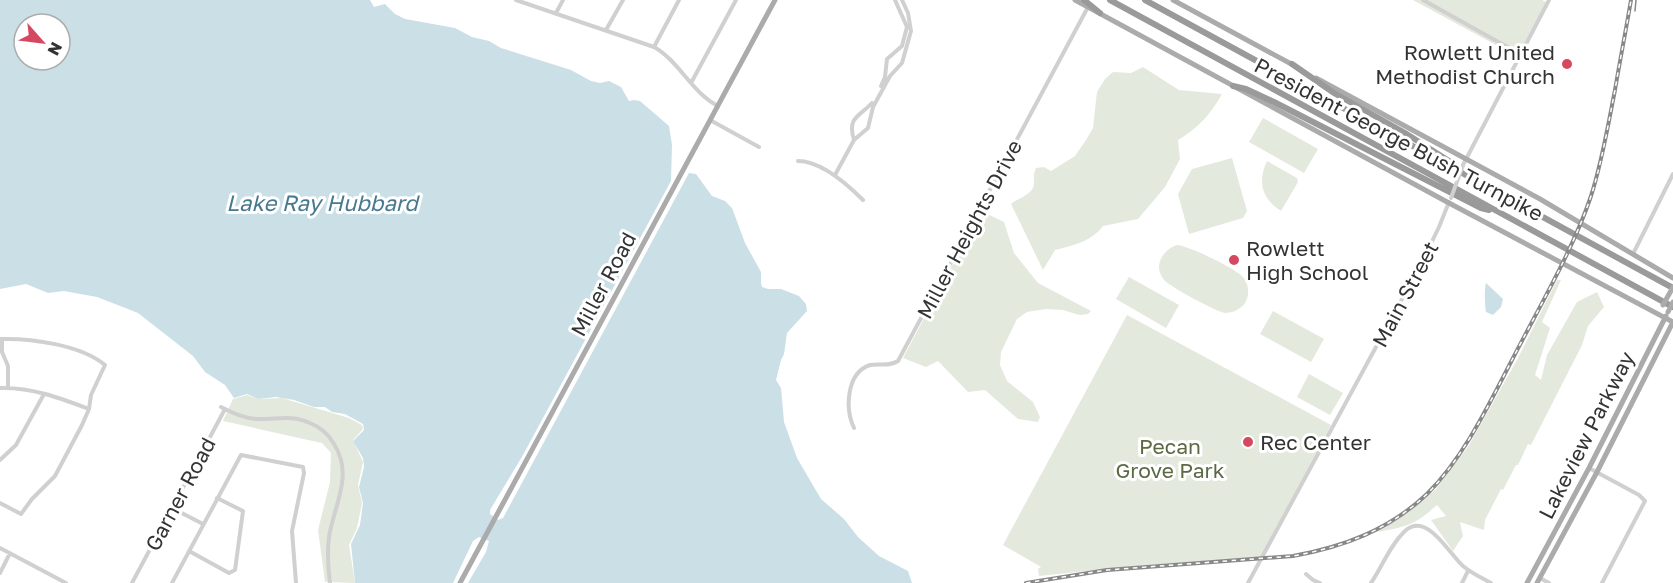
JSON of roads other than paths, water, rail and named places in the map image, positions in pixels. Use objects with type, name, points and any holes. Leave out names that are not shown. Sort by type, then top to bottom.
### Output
[{"type":"highway","points":[[1084,0],[1100,13]]},
{"type":"highway","name":"President George Bush Turnpike","points":[[1110,0],[1573,251],[1669,312]]},
{"type":"highway","name":"President George Bush Turnpike","points":[[1145,0],[1673,287]]},
{"type":"highway","points":[[1292,64],[1334,93],[1453,163],[1460,171]]},
{"type":"highway","points":[[1233,86],[1246,89],[1274,102],[1481,208],[1494,210]]},
{"type":"main road","name":"Miller Road","points":[[460,583],[776,0]]},
{"type":"main road","points":[[1075,0],[1649,309],[1669,312],[1673,322]]},
{"type":"main road","points":[[1173,0],[1292,64],[1464,163],[1540,199],[1673,278]]},
{"type":"main road","points":[[1649,309],[1663,305],[1673,287]]},
{"type":"main road","name":"Lakeview Parkway","points":[[1527,583],[1589,468],[1673,302]]},
{"type":"main road","name":"Lakeview Parkway","points":[[1538,581],[1597,472],[1673,322]]},
{"type":"main road","points":[[1627,393],[1635,397]]},
{"type":"street","points":[[516,0],[654,46],[668,57],[708,101],[718,106]]},
{"type":"street","points":[[533,6],[536,0]]},
{"type":"street","points":[[556,13],[563,0]]},
{"type":"street","points":[[606,30],[623,0]]},
{"type":"street","points":[[654,46],[679,0]]},
{"type":"street","points":[[691,83],[736,0]]},
{"type":"street","points":[[835,176],[854,140],[868,128],[873,107],[885,77],[886,58],[902,46],[908,22],[895,0]]},
{"type":"street","points":[[854,140],[852,132],[856,115],[871,105],[890,76],[902,63],[910,31],[902,0]]},
{"type":"street","points":[[1423,0],[1520,54]]},
{"type":"street","name":"Main Street","points":[[1248,583],[1417,272],[1439,227],[1464,163],[1549,0]]},
{"type":"street","name":"Miller Heights Drive","points":[[854,428],[850,419],[849,400],[853,381],[859,372],[868,366],[894,364],[898,361],[1088,7]]},
{"type":"street","points":[[710,120],[759,147]]},
{"type":"street","points":[[798,161],[807,162],[835,176],[863,200]]},
{"type":"street","points":[[1633,254],[1673,174]]},
{"type":"street","points":[[0,503],[21,514],[32,499],[55,476],[89,409],[105,365],[69,348],[1,339],[2,352],[8,366],[8,388]]},
{"type":"street","points":[[0,388],[44,393],[89,409]]},
{"type":"street","points":[[0,460],[16,445],[44,393]]},
{"type":"street","name":"Garner Road","points":[[132,583],[223,408],[239,416],[255,419],[296,418],[317,426],[332,440],[341,459],[344,479],[329,536],[327,566],[330,583]]},
{"type":"street","points":[[172,583],[241,454],[303,467],[304,473],[292,531],[296,583]]},
{"type":"street","points":[[1589,468],[1639,495],[1645,501],[1602,583]]},
{"type":"street","points":[[189,551],[229,573],[235,570],[243,511],[218,498]]},
{"type":"street","points":[[172,507],[203,524]]},
{"type":"street","points":[[1371,583],[1402,534],[1415,527],[1425,528],[1436,535],[1468,571],[1491,583]]},
{"type":"street","points":[[0,548],[66,583]]},
{"type":"street","points":[[0,573],[10,553]]},
{"type":"street","points":[[1462,583],[1468,571]]},
{"type":"street","points":[[1306,574],[1320,583]]},
{"type":"street","points":[[1538,581],[1549,583]]},
{"type":"water","name":"Lake Ray Hubbard","points":[[0,0],[370,0],[374,7],[385,4],[395,14],[405,19],[455,28],[501,48],[571,70],[591,81],[600,83],[609,81],[621,87],[629,101],[640,101],[669,126],[672,145],[671,181],[523,455],[490,510],[490,514],[498,520],[503,518],[689,173],[696,174],[712,196],[725,201],[732,208],[745,243],[761,272],[762,287],[781,289],[799,296],[806,304],[807,311],[787,333],[784,354],[776,380],[781,388],[784,422],[797,458],[821,499],[844,519],[858,537],[879,556],[908,571],[912,583],[468,583],[486,552],[489,541],[479,537],[473,541],[453,583],[355,583],[351,544],[360,525],[363,503],[359,487],[364,467],[363,458],[353,441],[364,430],[363,424],[325,407],[314,407],[294,400],[276,397],[258,399],[247,394],[234,398],[225,385],[205,372],[193,356],[138,313],[97,297],[64,291],[48,293],[26,284],[0,289]]},
{"type":"water","points":[[1486,283],[1503,299],[1501,307],[1493,315],[1486,312]]},
{"type":"tram line","points":[[1635,11],[1636,0]]},
{"type":"railway","points":[[1026,583],[1107,570],[1293,556],[1312,552],[1347,542],[1381,527],[1397,518],[1427,494],[1453,464],[1484,413],[1584,216],[1602,157],[1631,0]]},
{"type":"place","name":"Rowlett United Methodist Church","points":[[1567,64]]},
{"type":"place","name":"Rowlett High School","points":[[1234,260]]},
{"type":"place","name":"Rec Center","points":[[1248,442]]},
{"type":"park label","name":"Pecan Grove Park","points":[[1170,458]]}]
